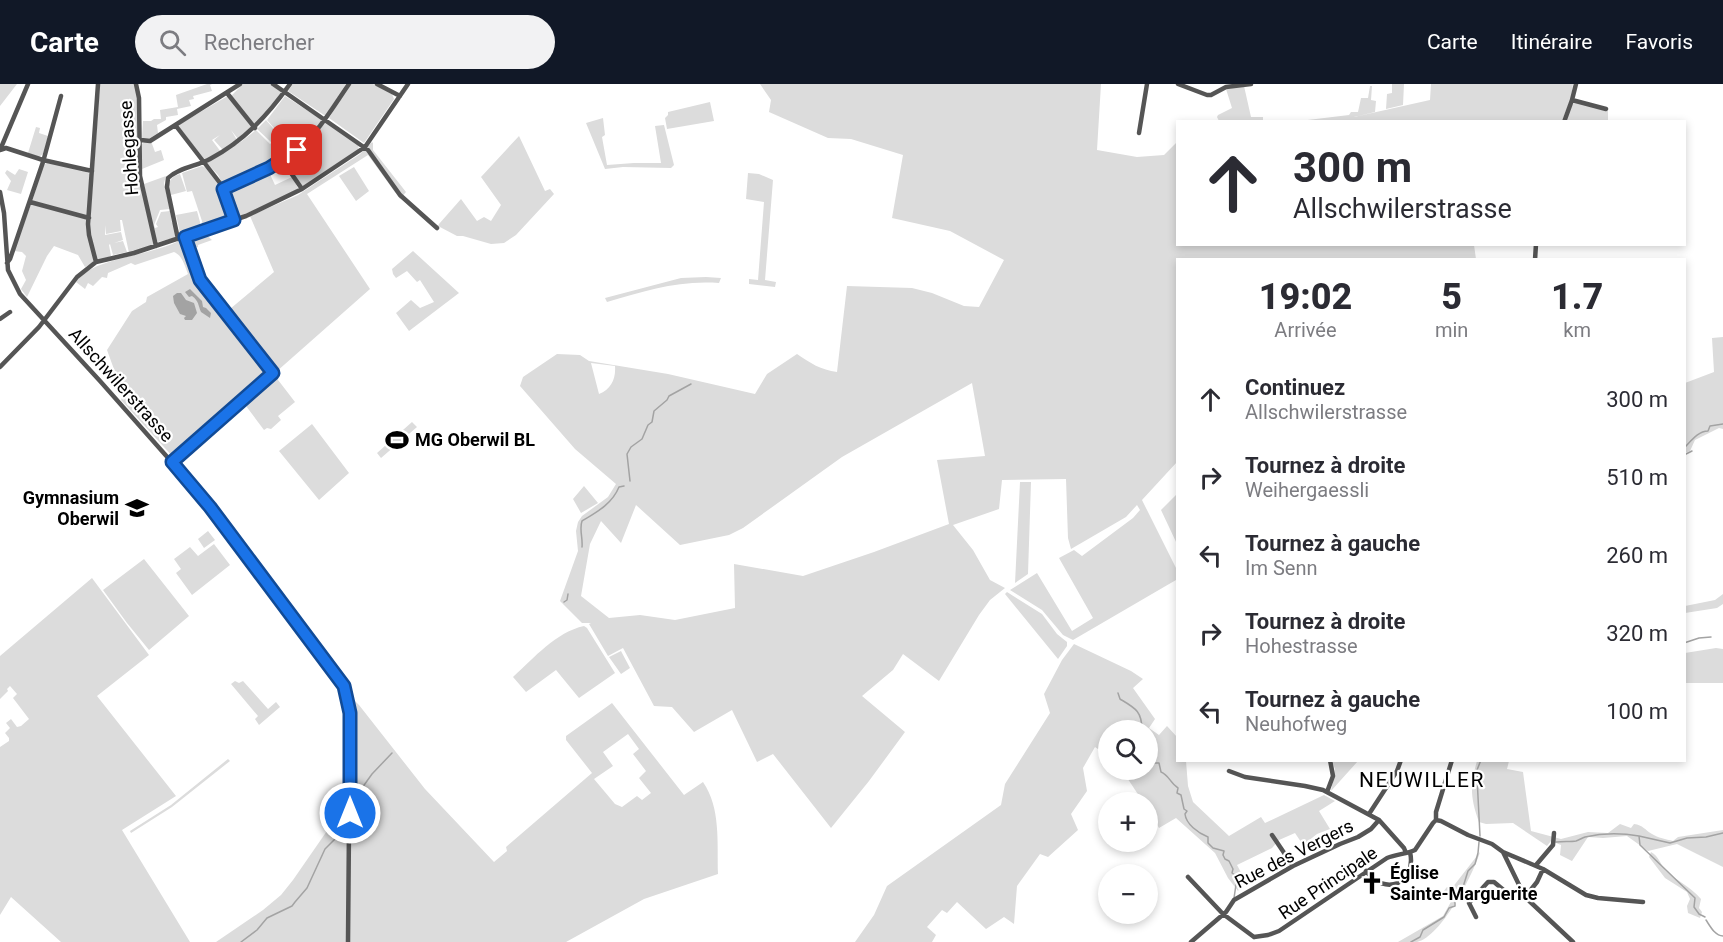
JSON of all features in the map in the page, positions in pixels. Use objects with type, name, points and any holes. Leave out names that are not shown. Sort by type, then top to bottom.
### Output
[{"type":"street","points":[[0,150],[28,84]]},
{"type":"street","points":[[96,262],[89,235],[89,218],[98,84]]},
{"type":"street","name":"Hohlegasse","points":[[136,84],[140,98],[141,176],[156,246]]},
{"type":"street","points":[[141,140],[150,141],[240,84]]},
{"type":"street","points":[[273,84],[365,147],[400,195],[437,228]]},
{"type":"street","points":[[178,239],[167,181],[173,174],[204,162],[236,143],[255,128],[290,84]]},
{"type":"street","points":[[223,189],[282,160],[306,141],[325,119],[349,84]]},
{"type":"street","points":[[377,84],[400,96]]},
{"type":"street","points":[[0,367],[45,321],[77,277],[96,262],[156,246],[234,220],[264,209],[302,189],[365,147],[408,84]]},
{"type":"street","points":[[1139,133],[1147,84]]},
{"type":"street","points":[[1178,84],[1206,95],[1226,87],[1251,84]]},
{"type":"street","points":[[1193,91],[1195,84]]},
{"type":"street","points":[[1565,120],[1576,84]]},
{"type":"street","points":[[227,93],[255,128]]},
{"type":"street","points":[[7,263],[30,202],[61,96]]},
{"type":"street","points":[[1572,100],[1606,109]]},
{"type":"street","points":[[176,126],[215,176],[223,189],[234,220]]},
{"type":"street","points":[[0,150],[6,148],[43,161],[92,171]]},
{"type":"street","points":[[282,160],[302,189]]},
{"type":"street","name":"Allschwilerstrasse","points":[[0,192],[4,213],[8,270],[20,294],[210,507],[344,686],[350,713],[348,942]]},
{"type":"street","points":[[30,202],[89,218]]},
{"type":"street","points":[[172,462],[274,371],[200,280],[185,237]]},
{"type":"street","points":[[1,268],[8,270]]},
{"type":"street","points":[[0,319],[10,312]]},
{"type":"street","points":[[1328,792],[1333,776],[1330,762]]},
{"type":"street","points":[[1369,814],[1397,771],[1400,762]]},
{"type":"street","points":[[1451,762],[1436,812],[1436,820],[1492,843],[1503,852],[1536,865],[1586,895],[1643,902]]},
{"type":"street","points":[[1229,771],[1245,777],[1312,787],[1328,792],[1379,820],[1408,853],[1412,862],[1410,870],[1402,881],[1388,885],[1380,884],[1366,871]]},
{"type":"street","name":"Rue des Vergers","points":[[1191,942],[1223,914],[1234,900],[1293,866],[1358,837],[1371,829],[1379,820]]},
{"type":"street","name":"Rue Principale","points":[[1253,940],[1279,931],[1387,858],[1418,848],[1436,820]]},
{"type":"street","points":[[1536,865],[1552,845],[1554,833]]},
{"type":"street","points":[[1272,835],[1293,866]]},
{"type":"street","points":[[1503,852],[1525,897],[1573,942]]},
{"type":"street","points":[[1525,897],[1537,882],[1543,869]]},
{"type":"street","points":[[1188,877],[1223,914],[1253,940]]},
{"type":"street","points":[[1476,916],[1469,903],[1488,882],[1494,882],[1512,897],[1521,891]]},
{"type":"shaded area","points":[[0,84],[17,84],[0,106]]},
{"type":"shaded area","points":[[100,84],[135,84],[138,98],[138,161],[154,245],[129,253],[122,220],[120,220],[121,231],[106,234],[105,225],[105,235],[121,232],[123,240],[114,243],[123,241],[127,252],[113,255],[110,244],[111,256],[97,261],[90,221]]},
{"type":"shaded area","points":[[212,84],[210,85],[212,91],[193,96],[194,99],[189,100],[191,106],[177,109],[178,115],[166,117],[166,120],[157,125],[158,133],[147,140],[142,139],[143,121],[161,119],[160,110],[178,107],[176,95]]},
{"type":"shaded area","points":[[243,84],[270,84],[281,92],[255,126],[231,96]]},
{"type":"shaded area","points":[[293,84],[346,84],[324,115],[288,91]]},
{"type":"shaded area","points":[[350,84],[373,84],[392,94],[394,99],[364,143],[329,118]]},
{"type":"shaded area","points":[[760,84],[1101,84],[1097,150],[1137,157],[1164,155],[1176,143],[1176,246],[1474,246],[1476,258],[1176,258],[1176,463],[1142,500],[1176,568],[1176,580],[1073,640],[1063,635],[1042,610],[1010,590],[1037,573],[1072,631],[1093,618],[1059,558],[1074,550],[1082,556],[1133,518],[1140,510],[1137,505],[1126,517],[1071,549],[1068,538],[1066,479],[1002,480],[999,509],[953,525],[973,550],[990,580],[1005,588],[990,600],[979,615],[939,681],[903,654],[893,670],[862,696],[905,732],[831,828],[773,754],[757,762],[732,710],[694,732],[672,707],[654,706],[623,648],[608,656],[589,624],[591,623],[582,623],[560,601],[578,551],[576,531],[578,522],[582,516],[608,497],[616,484],[575,449],[520,386],[523,377],[557,354],[580,355],[589,361],[668,374],[755,394],[767,374],[797,354],[816,366],[837,372],[847,286],[912,288],[932,293],[964,306],[979,307],[1004,260],[950,231],[892,218],[903,155],[851,139],[828,138],[769,112],[771,100]],"holes":[[[591,363],[615,366],[612,383],[599,394]],[[972,383],[985,456],[937,460],[949,524],[803,576],[734,564],[735,608],[675,620],[640,615],[609,618],[581,596],[590,544],[601,521],[621,543],[636,505],[680,545],[729,535],[743,528],[842,457]]]},
{"type":"shaded area","points":[[1392,84],[1404,84],[1403,105],[1386,109],[1387,94],[1392,93]]},
{"type":"shaded area","points":[[1431,84],[1573,84],[1571,98],[1562,120],[1308,120],[1358,112],[1361,98],[1368,98],[1370,86],[1372,86],[1371,100],[1376,101],[1375,112],[1354,117],[1430,100]]},
{"type":"shaded area","points":[[1244,86],[1251,117],[1263,117],[1263,120],[1218,120],[1218,115],[1232,108],[1226,89]]},
{"type":"shaded area","points":[[285,96],[322,120],[321,122],[299,146],[279,161],[224,186],[207,163],[256,130],[270,144],[281,136],[267,120]]},
{"type":"shaded area","points":[[229,97],[252,126],[238,139],[231,130],[237,140],[223,150],[214,140],[220,135],[212,140],[221,152],[205,160],[179,127],[180,124]]},
{"type":"shaded area","points":[[710,102],[714,121],[667,129],[665,118],[668,112]]},
{"type":"shaded area","points":[[1575,102],[1608,111],[1608,120],[1567,120],[1571,106]]},
{"type":"shaded area","points":[[603,118],[605,135],[602,137],[607,165],[661,163],[655,126],[664,125],[674,165],[671,168],[605,169],[586,123]]},
{"type":"shaded area","points":[[266,120],[279,135],[271,142],[257,129]]},
{"type":"shaded area","points":[[326,122],[359,144],[358,150],[302,187],[285,161]]},
{"type":"shaded area","points":[[36,127],[40,128],[39,133],[48,136],[43,154],[39,157],[28,153]]},
{"type":"shaded area","points":[[519,136],[545,191],[550,189],[554,194],[516,235],[504,243],[491,244],[457,236],[438,226],[461,199],[477,221],[484,217],[491,221],[501,205],[481,177]]},
{"type":"shaded area","points":[[151,141],[155,152],[161,150],[164,160],[142,169],[142,144]]},
{"type":"shaded area","points":[[372,142],[373,150],[406,192],[400,199],[368,155],[307,194],[370,289],[276,372],[230,309],[274,272],[250,216],[298,195],[360,154]]},
{"type":"shaded area","points":[[47,163],[80,169],[90,174],[87,216],[32,202],[43,165]]},
{"type":"shaded area","points":[[202,166],[218,181],[231,219],[201,229],[202,221],[192,191],[187,192],[182,173]]},
{"type":"shaded area","points":[[354,167],[369,191],[356,201],[339,176]]},
{"type":"shaded area","points":[[19,169],[28,172],[21,194],[7,190],[11,181],[5,173],[7,170],[15,175]]},
{"type":"shaded area","points":[[268,170],[275,185],[292,177],[298,188],[235,218],[226,194],[228,189]]},
{"type":"shaded area","points":[[748,173],[759,174],[773,180],[765,280],[776,282],[775,287],[749,284],[749,279],[758,280],[764,202],[746,199]]},
{"type":"shaded area","points":[[180,174],[186,191],[171,195],[170,182],[173,177]]},
{"type":"shaded area","points":[[166,176],[164,183],[170,209],[160,210],[154,225],[155,228],[158,227],[156,224],[161,212],[170,211],[176,235],[174,238],[158,242],[155,238],[144,184]]},
{"type":"shaded area","points":[[31,204],[87,219],[94,262],[85,267],[78,255],[54,246],[27,297],[21,289],[26,280],[22,271],[26,256],[22,252],[14,251]]},
{"type":"shaded area","points":[[197,211],[200,230],[183,235],[180,233],[176,215]]},
{"type":"shaded area","points":[[204,233],[212,240],[191,249],[187,241],[189,237]]},
{"type":"shaded area","points":[[182,239],[185,240],[195,270],[269,370],[267,376],[174,458],[121,400],[123,394],[107,350],[132,311],[146,302],[147,297],[188,274],[183,261],[174,252],[135,265],[131,263],[108,273],[107,278],[102,277],[93,286],[88,283],[85,289],[76,282],[95,267],[170,245]]},
{"type":"shaded area","points":[[413,251],[459,293],[409,331],[396,313],[411,300],[420,308],[434,302],[420,280],[417,282],[407,271],[396,278],[393,274],[392,269]]},
{"type":"shaded area","points":[[681,278],[721,278],[719,283],[676,285],[607,302],[605,298]]},
{"type":"shaded area","points":[[190,289],[202,301],[203,307],[211,313],[210,318],[201,312],[197,301],[185,292]]},
{"type":"shaded area","points":[[181,293],[186,300],[194,303],[197,313],[192,320],[185,320],[186,316],[180,314],[173,296]]},
{"type":"shaded area","points":[[1723,337],[1723,429],[1719,428],[1695,440],[1690,451],[1686,453],[1686,383],[1714,372],[1712,338]]},
{"type":"shaded area","points":[[272,376],[275,376],[295,402],[278,416],[281,420],[271,429],[264,430],[243,402]]},
{"type":"shaded area","name":"MG Oberwil BL","points":[[412,422],[417,427],[381,458],[377,453]]},
{"type":"shaded area","points":[[312,424],[349,473],[319,500],[279,451]]},
{"type":"shaded area","points":[[1020,482],[1031,482],[1028,574],[1015,583]]},
{"type":"shaded area","points":[[584,486],[598,503],[581,513],[573,499]]},
{"type":"shaded area","points":[[1176,495],[1176,542],[1161,510]]},
{"type":"shaded area","points":[[208,531],[215,540],[204,548],[198,539]]},
{"type":"shaded area","points":[[214,544],[230,565],[192,595],[176,573],[181,569],[174,559],[190,547],[198,556]]},
{"type":"shaded area","points":[[144,559],[189,616],[149,650],[103,590]]},
{"type":"shaded area","points":[[92,578],[149,655],[97,696],[176,796],[122,830],[190,942],[61,942],[11,897],[0,915],[0,747],[9,741],[5,733],[10,728],[6,723],[11,719],[17,727],[29,719],[13,698],[17,694],[10,686],[0,699],[0,656]]},
{"type":"shaded area","points":[[1007,592],[1042,614],[1057,634],[1067,642],[1067,646],[1058,659],[1005,594]]},
{"type":"shaded area","points":[[1723,594],[1723,604],[1717,608],[1686,613],[1686,606],[1715,600]]},
{"type":"shaded area","points":[[584,626],[615,673],[579,698],[556,670],[526,692],[513,677],[555,640]]},
{"type":"shaded area","points":[[1074,644],[1143,679],[1133,688],[1155,719],[1098,720],[1098,749],[1095,747],[1083,768],[1087,791],[1071,814],[1078,830],[1048,857],[1040,854],[1017,886],[1014,924],[1004,917],[986,929],[957,902],[947,913],[942,910],[927,927],[936,935],[932,942],[855,942],[874,915],[887,886],[1001,805],[1005,784],[1050,713],[1044,694],[1062,660]]},
{"type":"shaded area","points":[[1723,649],[1723,683],[1686,683],[1686,653]]},
{"type":"shaded area","points":[[621,651],[630,668],[621,674],[609,657]]},
{"type":"shaded area","points":[[235,681],[239,683],[243,681],[268,709],[276,702],[280,707],[259,725],[255,719],[258,716],[231,684]]},
{"type":"shaded area","points":[[352,698],[425,789],[494,862],[507,851],[506,847],[592,773],[566,740],[566,736],[612,703],[684,795],[703,782],[709,792],[715,814],[718,874],[644,899],[566,942],[216,942],[281,895],[347,802],[352,801]],"holes":[[[628,734],[639,749],[633,754],[646,771],[639,778],[651,793],[642,800],[637,796],[622,807],[615,804],[594,779],[613,766],[603,752]]]},
{"type":"shaded area","points":[[1167,726],[1176,736],[1176,762],[1186,762],[1188,786],[1193,802],[1229,836],[1261,817],[1265,823],[1324,795],[1335,801],[1319,811],[1330,829],[1317,834],[1303,845],[1295,833],[1279,840],[1272,848],[1237,865],[1245,880],[1238,891],[1228,878],[1215,853],[1176,818],[1159,828],[1158,792],[1136,792],[1129,780],[1158,780],[1158,734]]},
{"type":"shaded area","points":[[228,759],[230,761],[172,807],[131,833],[130,831],[171,805]]},
{"type":"shaded area","points":[[1332,762],[1357,762],[1331,791],[1335,769]]},
{"type":"shaded area","points":[[1477,762],[1509,762],[1507,769],[1523,772],[1531,831],[1561,839],[1588,832],[1608,833],[1620,824],[1631,828],[1634,824],[1657,836],[1673,841],[1678,837],[1723,830],[1723,867],[1677,844],[1648,851],[1627,836],[1588,837],[1572,861],[1560,855],[1561,845],[1551,841],[1547,846],[1513,823],[1479,822],[1472,791]]},
{"type":"shaded area","points":[[1480,852],[1471,875],[1455,904],[1436,929],[1417,942],[1398,942],[1443,916],[1452,900],[1443,892],[1447,887],[1452,888]]},
{"type":"shaded area","points":[[1651,852],[1666,871],[1701,899],[1700,918],[1688,913],[1687,906],[1690,899],[1687,892],[1665,878],[1649,857]]},
{"type":"waterway","points":[[630,481],[627,454],[631,447],[642,439],[648,425],[652,422],[654,411],[669,396],[691,384]]},
{"type":"waterway","points":[[1686,446],[1698,435],[1708,431],[1710,426],[1723,424]]},
{"type":"waterway","points":[[1686,454],[1692,451]]},
{"type":"waterway","points":[[582,547],[582,521],[604,507],[619,487],[624,486]]},
{"type":"waterway","points":[[564,602],[568,594]]},
{"type":"waterway","points":[[1686,642],[1711,637]]},
{"type":"waterway","points":[[1118,693],[1120,699],[1134,708],[1141,720]]},
{"type":"waterway","points":[[357,795],[372,774],[392,753]]},
{"type":"waterway","points":[[1480,762],[1477,770],[1480,836]]},
{"type":"waterway","points":[[1158,763],[1161,772],[1178,788],[1177,793],[1181,795],[1184,809],[1187,811],[1186,818],[1190,825],[1208,837],[1208,843],[1213,848],[1224,851],[1223,855],[1229,861],[1233,869],[1232,873],[1237,878],[1234,898]]},
{"type":"waterway","points":[[241,942],[257,930],[267,918],[292,906],[307,888],[325,849],[339,835],[340,825],[346,813]]},
{"type":"waterway","points":[[1639,836],[1670,843],[1723,833]]},
{"type":"waterway","points":[[1556,842],[1576,841],[1605,834],[1639,836],[1640,845],[1695,898],[1694,907],[1699,914],[1705,917]]},
{"type":"waterway","points":[[1411,942],[1420,937],[1423,930],[1444,917],[1449,908],[1455,906],[1455,900],[1463,887],[1468,871],[1475,864],[1479,842]]},
{"type":"waterway","points":[[1706,920],[1715,933],[1723,936]]},
{"type":"place","name":"MG Oberwil BL","points":[[397,440]]},
{"type":"place","name":"Gymnasium Oberwil","points":[[137,508]]},
{"type":"place","name":"Église Sainte-Marguerite","points":[[1372,883]]},
{"type":"district","name":"NEUWILLER","points":[[1422,780]]},
{"type":"route","points":[[297,150],[269,168],[223,189],[234,220],[185,237],[200,280],[273,373],[172,462],[210,507],[344,686],[350,713],[350,813]]}]
